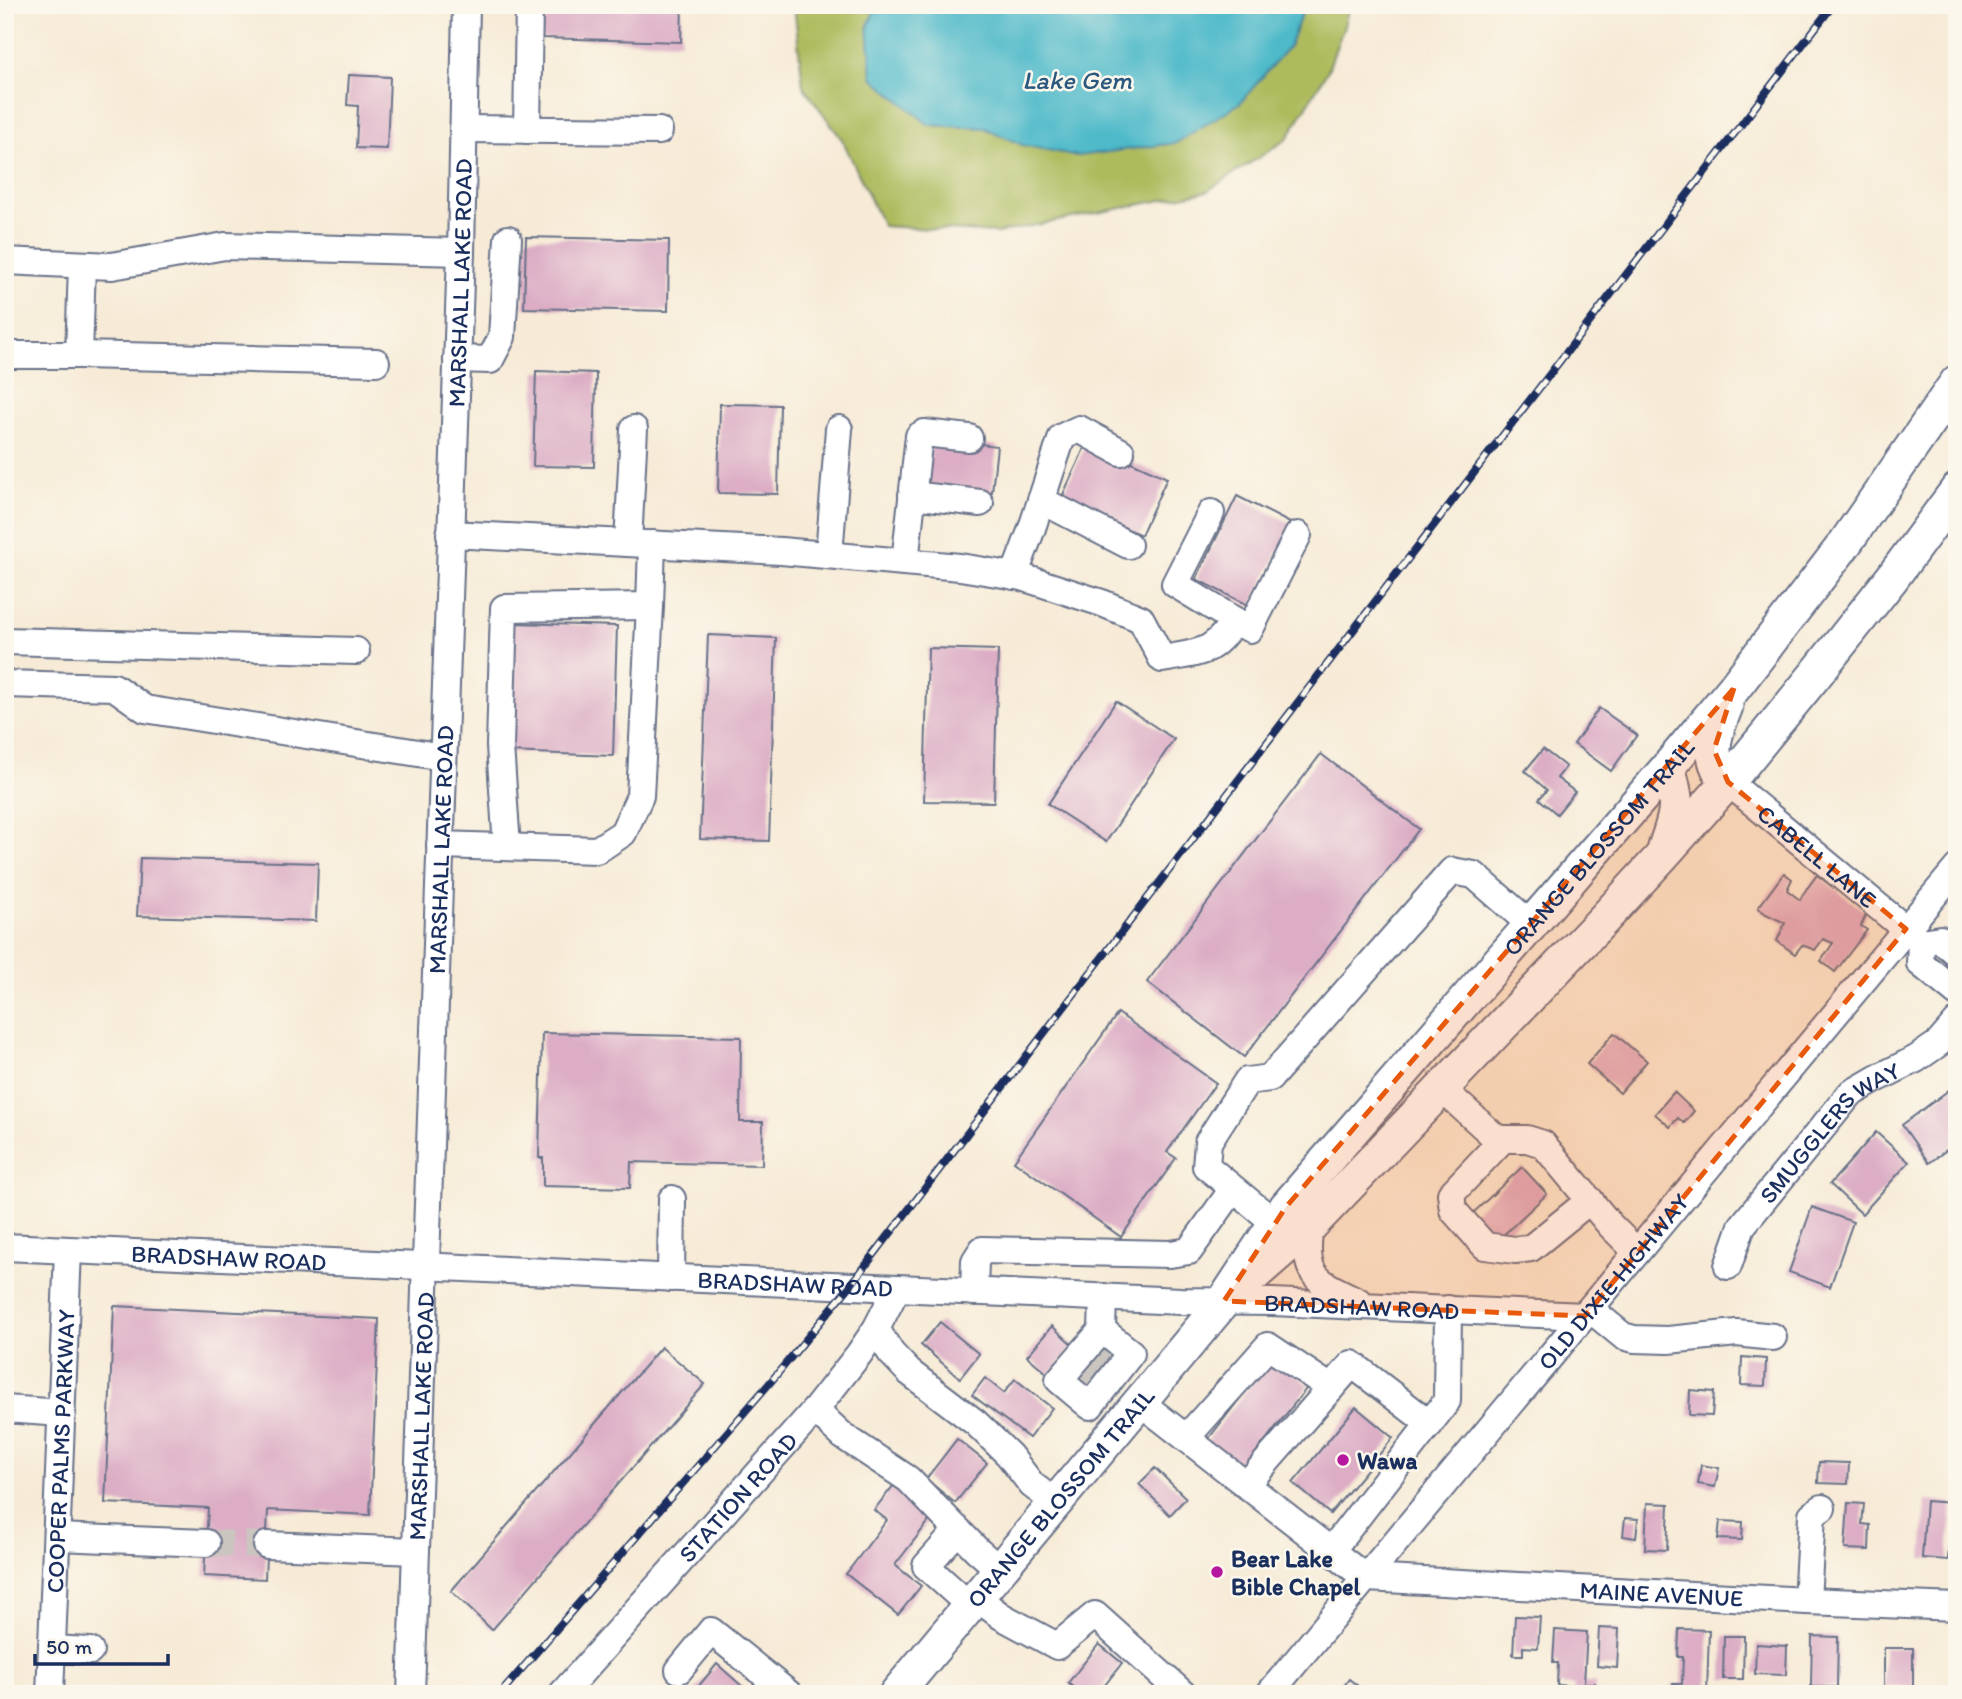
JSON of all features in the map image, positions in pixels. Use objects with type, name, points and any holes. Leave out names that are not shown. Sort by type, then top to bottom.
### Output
[{"type":"main road","name":"ORANGE BLOSSOM TRAIL","points":[[901,1692],[1224,1301],[1286,1207],[1734,688],[1846,542],[1957,382]]},
{"type":"main road","name":"ORANGE BLOSSOM TRAIL","points":[[1224,1301],[1310,1226],[1662,856],[1728,782],[1859,621],[1957,490]]},
{"type":"main road","points":[[1728,782],[1717,766],[1714,750],[1717,729],[1734,688]]},
{"type":"main road","points":[[1662,856],[1676,816],[1675,792],[1668,766]]},
{"type":"street","name":"MARSHALL LAKE ROAD","points":[[411,1694],[461,252],[466,5]]},
{"type":"street","points":[[527,130],[529,5]]},
{"type":"street","points":[[463,129],[659,131]]},
{"type":"street","points":[[457,359],[490,360],[502,337],[508,239]]},
{"type":"street","points":[[5,261],[112,266],[225,246],[461,252]]},
{"type":"street","points":[[79,355],[82,265]]},
{"type":"street","points":[[5,355],[376,362]]},
{"type":"street","points":[[440,845],[597,850],[622,833],[640,796],[650,606],[640,543],[634,429]]},
{"type":"street","points":[[829,555],[839,429]]},
{"type":"street","points":[[1014,576],[1062,437],[1079,429],[1121,452]]},
{"type":"street","points":[[905,562],[919,436],[924,433],[969,438]]},
{"type":"street","points":[[912,495],[980,503]]},
{"type":"street","points":[[1041,500],[1128,545]]},
{"type":"street","points":[[1210,513],[1175,584],[1250,629],[1298,535]]},
{"type":"street","points":[[450,534],[781,551],[960,567],[1014,576],[1141,618],[1162,659],[1206,651],[1225,635],[1234,620]]},
{"type":"street","points":[[507,847],[500,746],[504,608],[650,606]]},
{"type":"street","points":[[5,641],[356,650]]},
{"type":"street","points":[[114,687],[116,644]]},
{"type":"street","points":[[5,684],[114,687],[145,709],[443,757]]},
{"type":"street","name":"CABELL LANE","points":[[1728,782],[1913,936]]},
{"type":"street","name":"OLD DIXIE HIGHWAY","points":[[1269,1694],[1637,1252],[1913,936],[1957,868]]},
{"type":"street","points":[[1275,1223],[1206,1166],[1208,1142],[1247,1082],[1270,1078],[1452,870],[1474,875],[1531,925]]},
{"type":"street","points":[[1913,936],[1940,939],[1957,955],[1948,986],[1920,962],[1913,936]]},
{"type":"street","name":"SMUGGLERS WAY","points":[[1728,1266],[1742,1226],[1850,1094],[1916,1059],[1939,1043],[1957,1022]]},
{"type":"street","points":[[1441,1088],[1489,1133],[1503,1139],[1527,1139],[1543,1144],[1610,1225],[1637,1252]]},
{"type":"street","points":[[1503,1139],[1451,1194],[1452,1210],[1485,1246],[1515,1250],[1531,1248],[1590,1200]]},
{"type":"street","points":[[974,1292],[975,1261],[982,1250],[1170,1254],[1189,1251],[1233,1189]]},
{"type":"street","points":[[671,1278],[672,1199]]},
{"type":"street","points":[[1310,1226],[1307,1248],[1310,1268],[1317,1279],[1366,1305]]},
{"type":"street","name":"BRADSHAW ROAD","points":[[5,1247],[974,1292],[1588,1312]]},
{"type":"street","name":"COOPER PALMS PARKWAY","points":[[50,1694],[68,1250]]},
{"type":"street","name":"STATION ROAD","points":[[562,1694],[815,1410],[876,1329],[897,1288]]},
{"type":"street","points":[[1099,1367],[1103,1297]]},
{"type":"street","points":[[1331,1551],[1447,1401],[1448,1309]]},
{"type":"street","points":[[1588,1312],[1623,1336],[1634,1339],[1668,1340],[1737,1333],[1773,1337]]},
{"type":"street","points":[[876,1329],[891,1353],[909,1372],[976,1423],[1009,1455],[1032,1485],[1056,1503]]},
{"type":"street","points":[[1186,1438],[1268,1346],[1331,1388]]},
{"type":"street","points":[[1246,1485],[1352,1364],[1430,1424]]},
{"type":"street","points":[[1099,1367],[1139,1403],[1366,1578]]},
{"type":"street","points":[[1099,1367],[1139,1403]]},
{"type":"street","points":[[5,1409],[62,1413]]},
{"type":"street","points":[[815,1410],[843,1436],[908,1479],[1000,1570]]},
{"type":"street","points":[[1807,1601],[1812,1515],[1822,1508]]},
{"type":"street","points":[[958,1530],[926,1566],[973,1602],[1057,1646],[1095,1615],[1184,1694]]},
{"type":"street","points":[[57,1537],[206,1543]]},
{"type":"street","points":[[267,1545],[415,1551]]},
{"type":"street","name":"MAINE AVENUE","points":[[1366,1578],[1807,1601],[1957,1606]]},
{"type":"street","points":[[679,1670],[711,1631],[789,1694]]},
{"type":"street","points":[[52,1649],[90,1651]]},
{"type":"highlighted area","points":[[1734,688],[1714,750],[1728,782],[1906,929],[1585,1316],[1224,1301],[1286,1207]]},
{"type":"green space","points":[[794,5],[877,5],[868,26],[929,125],[985,128],[1002,136],[1289,46],[1305,5],[1349,5],[1328,70],[1287,139],[1207,191],[997,233],[883,226],[843,141],[803,86]]},
{"type":"water","name":"Lake Gem","points":[[877,5],[1305,5],[1289,46],[1240,103],[1176,143],[1078,156],[1022,145],[985,128],[929,125],[872,77],[868,26]]},
{"type":"building","points":[[543,5],[682,5],[681,42],[542,38]]},
{"type":"building","points":[[349,75],[390,77],[387,149],[356,148],[358,106],[347,105]]},
{"type":"building","points":[[526,237],[669,240],[668,311],[524,308]]},
{"type":"building","points":[[536,371],[596,373],[594,467],[533,466]]},
{"type":"building","points":[[720,404],[780,405],[778,494],[718,493]]},
{"type":"building","points":[[932,438],[997,446],[992,492],[927,484]]},
{"type":"building","points":[[1087,442],[1167,478],[1141,535],[1061,499]]},
{"type":"building","points":[[1237,496],[1292,524],[1251,607],[1196,579]]},
{"type":"building","points":[[512,623],[617,626],[613,756],[508,752]]},
{"type":"building","points":[[708,635],[776,638],[769,841],[700,839]]},
{"type":"building","points":[[928,648],[998,650],[994,802],[924,801]]},
{"type":"building","points":[[1116,701],[1174,739],[1106,842],[1048,804]]},
{"type":"building","points":[[1599,708],[1637,735],[1611,771],[1574,744]]},
{"type":"building","points":[[1543,749],[1566,767],[1557,778],[1575,792],[1557,814],[1539,799],[1547,790],[1525,771]]},
{"type":"building","points":[[1321,754],[1419,829],[1244,1057],[1147,982]]},
{"type":"building","points":[[140,858],[318,863],[316,921],[137,916]]},
{"type":"building","points":[[1784,873],[1792,879],[1787,890],[1800,900],[1817,875],[1867,913],[1861,926],[1867,930],[1835,972],[1821,961],[1833,943],[1823,939],[1815,950],[1802,945],[1795,954],[1777,941],[1785,923],[1758,908]]},
{"type":"building","points":[[1118,1013],[1216,1083],[1167,1152],[1176,1158],[1121,1237],[1014,1161]]},
{"type":"building","points":[[542,1033],[741,1037],[740,1122],[763,1122],[762,1165],[631,1162],[630,1188],[543,1186],[543,1158],[539,1158]]},
{"type":"building","points":[[1614,1033],[1647,1061],[1620,1093],[1587,1064]]},
{"type":"building","points":[[1957,1084],[1957,1142],[1929,1163],[1902,1125]]},
{"type":"building","points":[[1674,1092],[1694,1111],[1684,1123],[1678,1118],[1670,1127],[1655,1114]]},
{"type":"building","points":[[1876,1132],[1909,1162],[1862,1214],[1830,1184]]},
{"type":"building","points":[[1522,1167],[1547,1194],[1497,1241],[1472,1214]]},
{"type":"building","points":[[1812,1207],[1853,1222],[1830,1287],[1789,1272]]},
{"type":"building","points":[[114,1306],[379,1319],[370,1515],[268,1510],[265,1579],[204,1576],[208,1508],[105,1503]]},
{"type":"building","points":[[940,1322],[979,1354],[960,1378],[921,1345]]},
{"type":"building","points":[[1052,1326],[1074,1346],[1049,1375],[1027,1356]]},
{"type":"building","points":[[1105,1339],[1122,1352],[1087,1397],[1070,1383]]},
{"type":"building","points":[[661,1347],[705,1384],[492,1630],[451,1591]]},
{"type":"building","points":[[1273,1356],[1309,1385],[1242,1470],[1206,1442]]},
{"type":"building","points":[[1742,1357],[1766,1359],[1765,1386],[1741,1385]]},
{"type":"building","points":[[985,1378],[1004,1393],[1015,1379],[1052,1408],[1029,1438],[972,1395]]},
{"type":"building","points":[[1690,1390],[1714,1392],[1712,1416],[1689,1415]]},
{"type":"building","points":[[1356,1407],[1393,1438],[1330,1514],[1293,1483]]},
{"type":"building","points":[[957,1439],[987,1463],[955,1503],[926,1479]]},
{"type":"building","points":[[1819,1462],[1849,1463],[1848,1484],[1818,1483]]},
{"type":"building","points":[[1701,1465],[1719,1468],[1715,1487],[1698,1484]]},
{"type":"building","points":[[1155,1468],[1186,1498],[1170,1515],[1139,1484]]},
{"type":"building","points":[[894,1485],[933,1516],[895,1565],[921,1586],[898,1615],[846,1574],[887,1520],[874,1510]]},
{"type":"building","points":[[1926,1501],[1952,1503],[1948,1560],[1922,1558]]},
{"type":"building","points":[[1647,1503],[1669,1504],[1667,1550],[1645,1549]]},
{"type":"building","points":[[1848,1503],[1864,1504],[1862,1524],[1870,1525],[1869,1550],[1845,1549]]},
{"type":"building","points":[[1625,1518],[1638,1519],[1636,1538],[1623,1536]]},
{"type":"building","points":[[1720,1521],[1743,1522],[1742,1540],[1718,1539]]},
{"type":"building","points":[[1515,1616],[1540,1617],[1538,1648],[1523,1647],[1523,1655],[1513,1655]]},
{"type":"building","points":[[1599,1628],[1619,1629],[1617,1668],[1597,1666]]},
{"type":"building","points":[[1679,1629],[1709,1630],[1707,1694],[1672,1694],[1673,1684],[1682,1684],[1683,1657],[1678,1657]]},
{"type":"building","points":[[1555,1630],[1587,1632],[1584,1683],[1595,1683],[1594,1694],[1573,1694],[1574,1686],[1557,1685],[1558,1663],[1553,1663]]},
{"type":"building","points":[[1724,1636],[1744,1636],[1743,1679],[1723,1679]]},
{"type":"building","points":[[1812,1636],[1838,1637],[1837,1687],[1811,1687]]},
{"type":"building","points":[[1099,1644],[1122,1663],[1098,1694],[1081,1694],[1068,1683]]},
{"type":"building","points":[[1756,1644],[1787,1646],[1786,1675],[1755,1674]]},
{"type":"building","points":[[1884,1648],[1913,1648],[1913,1687],[1884,1687]]},
{"type":"building","points":[[717,1664],[751,1694],[692,1694]]},
{"type":"building","points":[[1349,1679],[1368,1694],[1338,1694]]},
{"type":"tunnel","points":[[1094,1353],[1111,1367]]},
{"type":"tunnel","points":[[1080,1370],[1097,1384]]},
{"type":"tunnel","points":[[206,1543],[267,1545]]},
{"type":"railway","points":[[500,1694],[768,1385],[850,1286],[1833,5]]},
{"type":"place","name":"Wawa","points":[[1343,1460]]},
{"type":"place","name":"Bear Lake Bible Chapel","points":[[1217,1572]]}]
